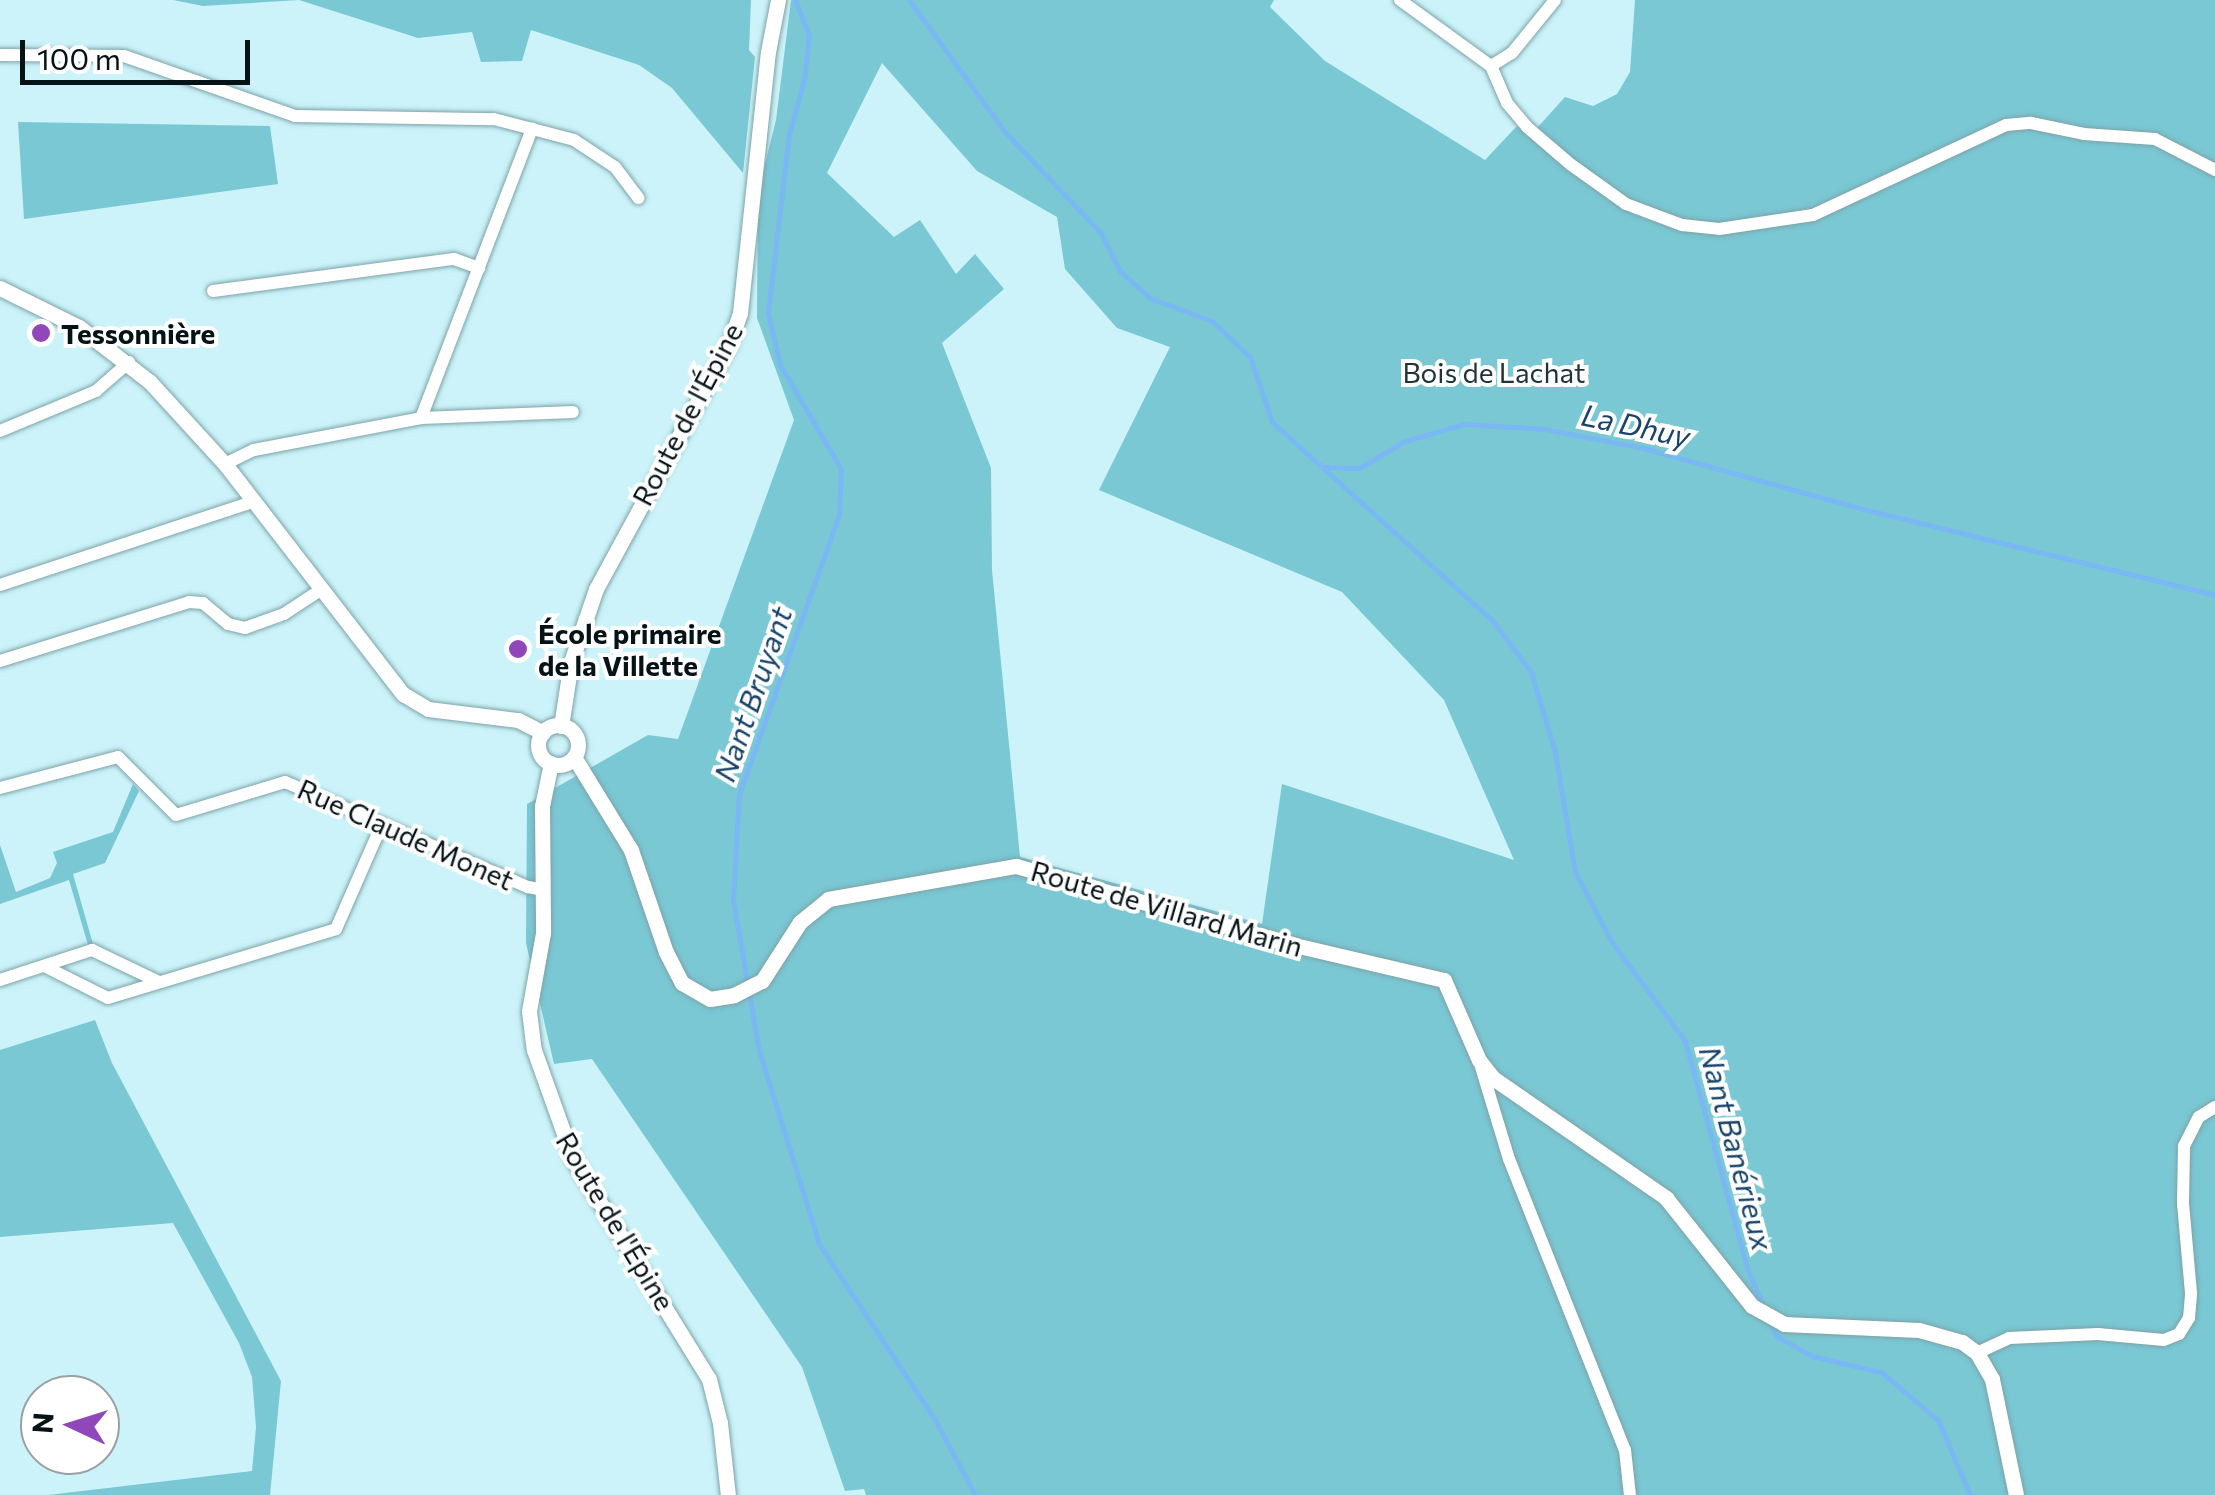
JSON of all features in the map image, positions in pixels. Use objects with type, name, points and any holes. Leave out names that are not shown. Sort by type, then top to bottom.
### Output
[{"type":"street","name":"Route de l'Épine","points":[[574,757],[576,738],[562,726],[571,662],[596,589],[730,342],[740,313],[778,0]]},
{"type":"street","points":[[1400,0],[1492,66],[1507,103],[1527,127],[1570,164],[1626,204],[1682,225],[1719,229],[1813,215],[2006,124],[2031,123],[2084,134],[2155,139],[2215,170]]},
{"type":"street","points":[[1492,66],[1512,52],[1554,0]]},
{"type":"street","points":[[0,56],[124,56],[295,116],[494,119],[574,140],[614,167],[638,198]]},
{"type":"street","points":[[422,418],[532,129]]},
{"type":"street","points":[[213,290],[454,259],[479,268]]},
{"type":"street","points":[[0,288],[79,327],[129,362],[225,464],[381,670],[416,704],[446,713],[518,720],[542,733],[562,726]]},
{"type":"street","points":[[0,432],[96,391],[129,362]]},
{"type":"street","points":[[225,464],[254,450],[422,418],[573,412]]},
{"type":"street","points":[[0,585],[255,501]]},
{"type":"street","points":[[0,660],[188,602],[203,603],[228,624],[244,628],[284,614],[322,590]]},
{"type":"street","name":"Route de l'Épine","points":[[542,733],[539,750],[551,763],[542,806],[543,933],[529,1011],[546,1094],[572,1159],[709,1379],[720,1423],[728,1495]]},
{"type":"street","name":"Rue Claude Monet","points":[[0,788],[118,756],[176,815],[285,782],[528,888],[544,890]]},
{"type":"street","points":[[551,763],[564,764],[574,757]]},
{"type":"street","name":"Route de Villard Marin","points":[[574,757],[631,850],[666,952],[682,983],[710,998],[734,995],[762,981],[800,922],[828,899],[1016,866],[1290,944],[1444,980],[1479,1060],[1509,1159],[1625,1450],[1630,1495]]},
{"type":"street","points":[[46,967],[108,998],[336,929],[382,824]]},
{"type":"street","points":[[0,980],[92,950],[160,982]]},
{"type":"street","name":"Route de Villard Marin","points":[[1479,1060],[1493,1078],[1666,1198],[1752,1306],[1776,1322],[1918,1330],[1962,1342],[1977,1353]]},
{"type":"street","points":[[2016,1495],[1992,1379],[1977,1353],[2009,1338],[2098,1334],[2164,1340],[2180,1334],[2189,1318],[2191,1293],[2183,1204],[2184,1146],[2199,1116],[2215,1107]]},
{"type":"green space","points":[[173,0],[299,0],[203,6]]},
{"type":"green space","points":[[299,0],[751,0],[749,50],[755,57],[743,173],[672,88],[639,65],[531,30],[522,61],[481,62],[472,32],[418,38]]},
{"type":"green space","name":"Bois de Lachat","points":[[791,0],[1274,0],[1270,7],[1325,61],[1485,160],[1516,127],[1537,128],[1565,97],[1593,106],[1617,94],[1630,72],[1635,0],[2215,0],[2215,1495],[866,1495],[864,1489],[845,1491],[802,1367],[592,1059],[554,1064],[526,943],[527,804],[648,735],[678,739],[794,420],[757,318],[758,192],[776,120]],"holes":[[[882,63],[977,171],[1057,217],[1065,269],[1117,328],[1170,347],[1099,490],[1342,592],[1444,700],[1514,860],[1282,784],[1262,924],[1020,857],[992,570],[991,468],[942,343],[1004,289],[975,254],[956,274],[920,220],[894,237],[827,173]]]},
{"type":"green space","points":[[18,122],[270,126],[278,184],[24,219]]},
{"type":"green space","points":[[133,784],[139,791],[105,863],[73,874],[93,944],[88,945],[69,880],[0,904],[0,845],[16,892],[50,878],[57,863],[53,852],[113,832]]},
{"type":"green space","points":[[95,1020],[112,1063],[281,1381],[270,1495],[48,1495],[252,1471],[256,1427],[252,1377],[239,1343],[173,1223],[0,1237],[0,1050]]},
{"type":"waterway","name":"Nant Bruyant","points":[[795,0],[809,35],[804,80],[789,134],[768,313],[780,365],[841,469],[839,515],[739,795],[733,899],[759,1051],[819,1244],[935,1420],[975,1495]]},
{"type":"waterway","name":"Nant Banérieux","points":[[909,0],[1005,132],[1101,233],[1120,271],[1150,298],[1212,321],[1250,357],[1272,422],[1492,620],[1531,672],[1555,752],[1575,872],[1613,944],[1685,1041],[1747,1268],[1764,1308]]},
{"type":"waterway","name":"La Dhuy","points":[[1323,467],[1359,468],[1405,441],[1464,424],[1545,429],[1643,448],[1863,509],[2215,595]]},
{"type":"waterway","name":"Nant Banérieux","points":[[1770,1323],[1776,1336],[1812,1356],[1881,1372],[1938,1420],[1970,1495]]},
{"type":"place","name":"Tessonnière","points":[[41,333]]},
{"type":"place","name":"École primaire de la Villette","points":[[518,649]]}]
